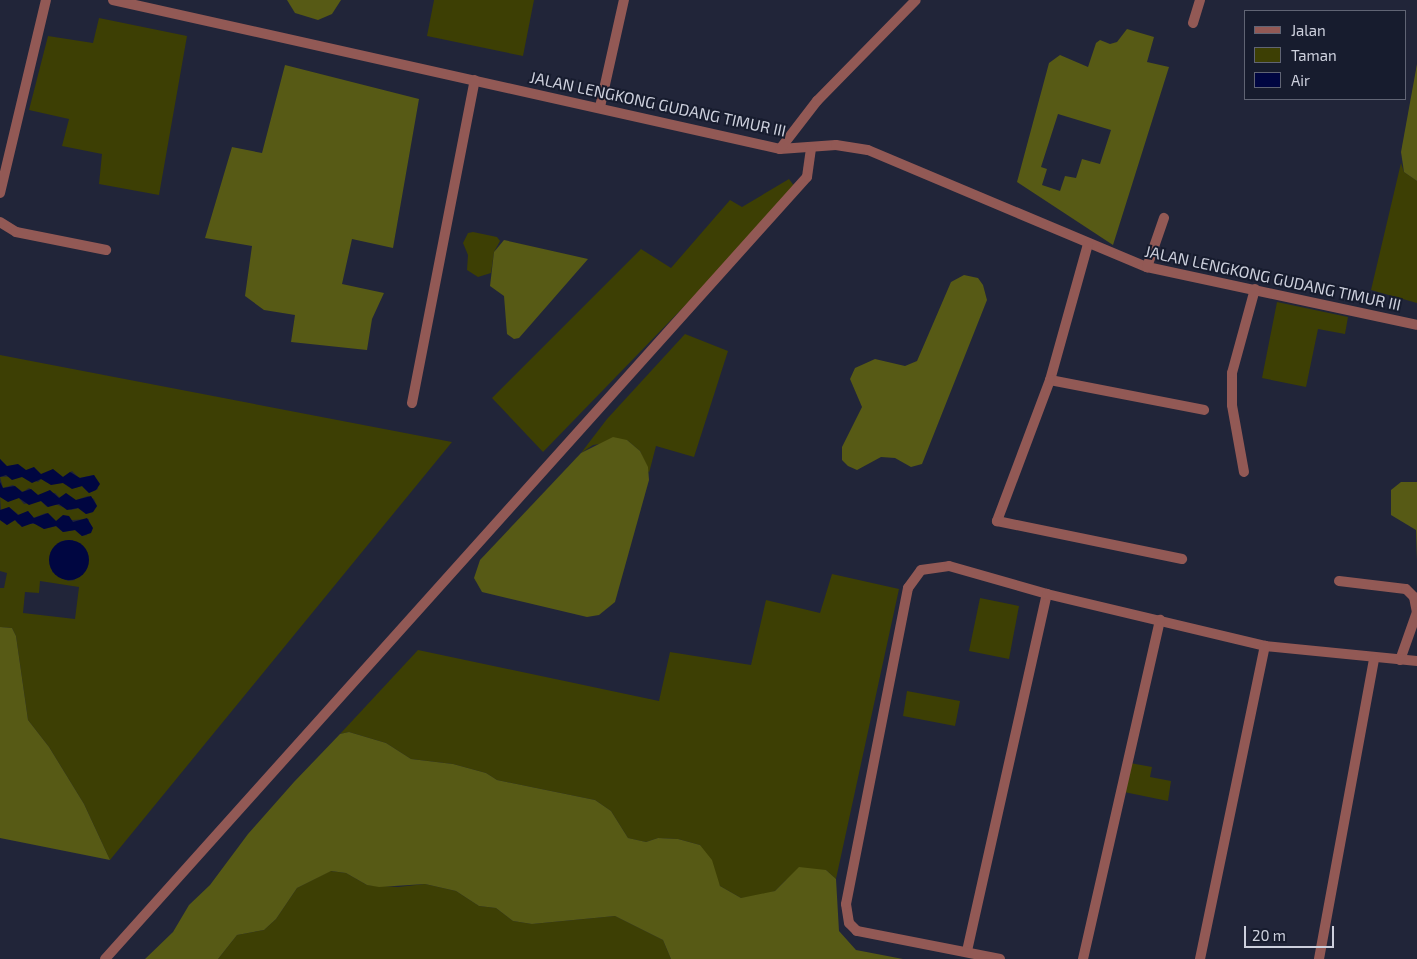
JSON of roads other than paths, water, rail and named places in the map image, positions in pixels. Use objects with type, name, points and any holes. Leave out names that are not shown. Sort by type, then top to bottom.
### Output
[{"type":"street","points":[[0,192],[46,0]]},
{"type":"street","name":"JALAN LENGKONG GUDANG TIMUR III","points":[[113,0],[600,107],[780,149],[836,145],[868,150],[1148,268],[1417,325]]},
{"type":"street","points":[[600,107],[624,0]]},
{"type":"street","points":[[780,149],[817,101],[916,0]]},
{"type":"street","points":[[1193,23],[1200,0]]},
{"type":"street","points":[[412,403],[475,80]]},
{"type":"street","points":[[106,959],[807,177],[811,147]]},
{"type":"street","points":[[1148,268],[1164,218]]},
{"type":"street","points":[[0,222],[16,232],[106,250]]},
{"type":"street","points":[[1088,244],[1050,380],[997,521],[1182,559]]},
{"type":"street","points":[[1244,472],[1232,405],[1232,373],[1255,290]]},
{"type":"street","points":[[1050,380],[1204,410]]},
{"type":"street","points":[[1000,959],[857,930],[849,923],[847,915],[846,904],[908,588],[921,570],[949,566],[1047,594],[1265,646],[1374,659],[1417,661]]},
{"type":"street","points":[[1339,581],[1406,589],[1414,597],[1417,612],[1400,660]]},
{"type":"street","points":[[967,951],[1047,594]]},
{"type":"street","points":[[1083,959],[1160,620]]},
{"type":"street","points":[[1200,959],[1265,646]]},
{"type":"street","points":[[1319,959],[1374,659]]},
{"type":"water","points":[[0,459],[7,466],[18,464],[26,470],[34,467],[41,474],[53,469],[63,477],[70,472],[80,478],[94,475],[100,484],[96,490],[89,493],[82,486],[72,489],[63,483],[51,485],[41,479],[32,483],[22,477],[12,480],[6,475],[0,477]]},
{"type":"water","points":[[0,482],[3,488],[15,486],[22,492],[31,489],[38,495],[50,490],[59,498],[66,493],[76,500],[91,496],[97,506],[93,512],[86,514],[78,508],[67,510],[59,504],[48,507],[41,501],[29,505],[19,498],[8,502],[0,497]]},
{"type":"water","points":[[9,507],[18,515],[28,511],[34,518],[48,513],[56,521],[63,515],[69,516],[73,522],[87,518],[93,528],[91,533],[82,536],[75,530],[63,532],[56,526],[44,529],[33,523],[22,527],[15,520],[7,525],[0,520],[0,510]]},
{"type":"water","points":[[73,540],[80,543],[86,549],[89,560],[88,568],[80,577],[73,580],[65,580],[58,577],[50,568],[49,556],[52,549],[61,541]]}]
